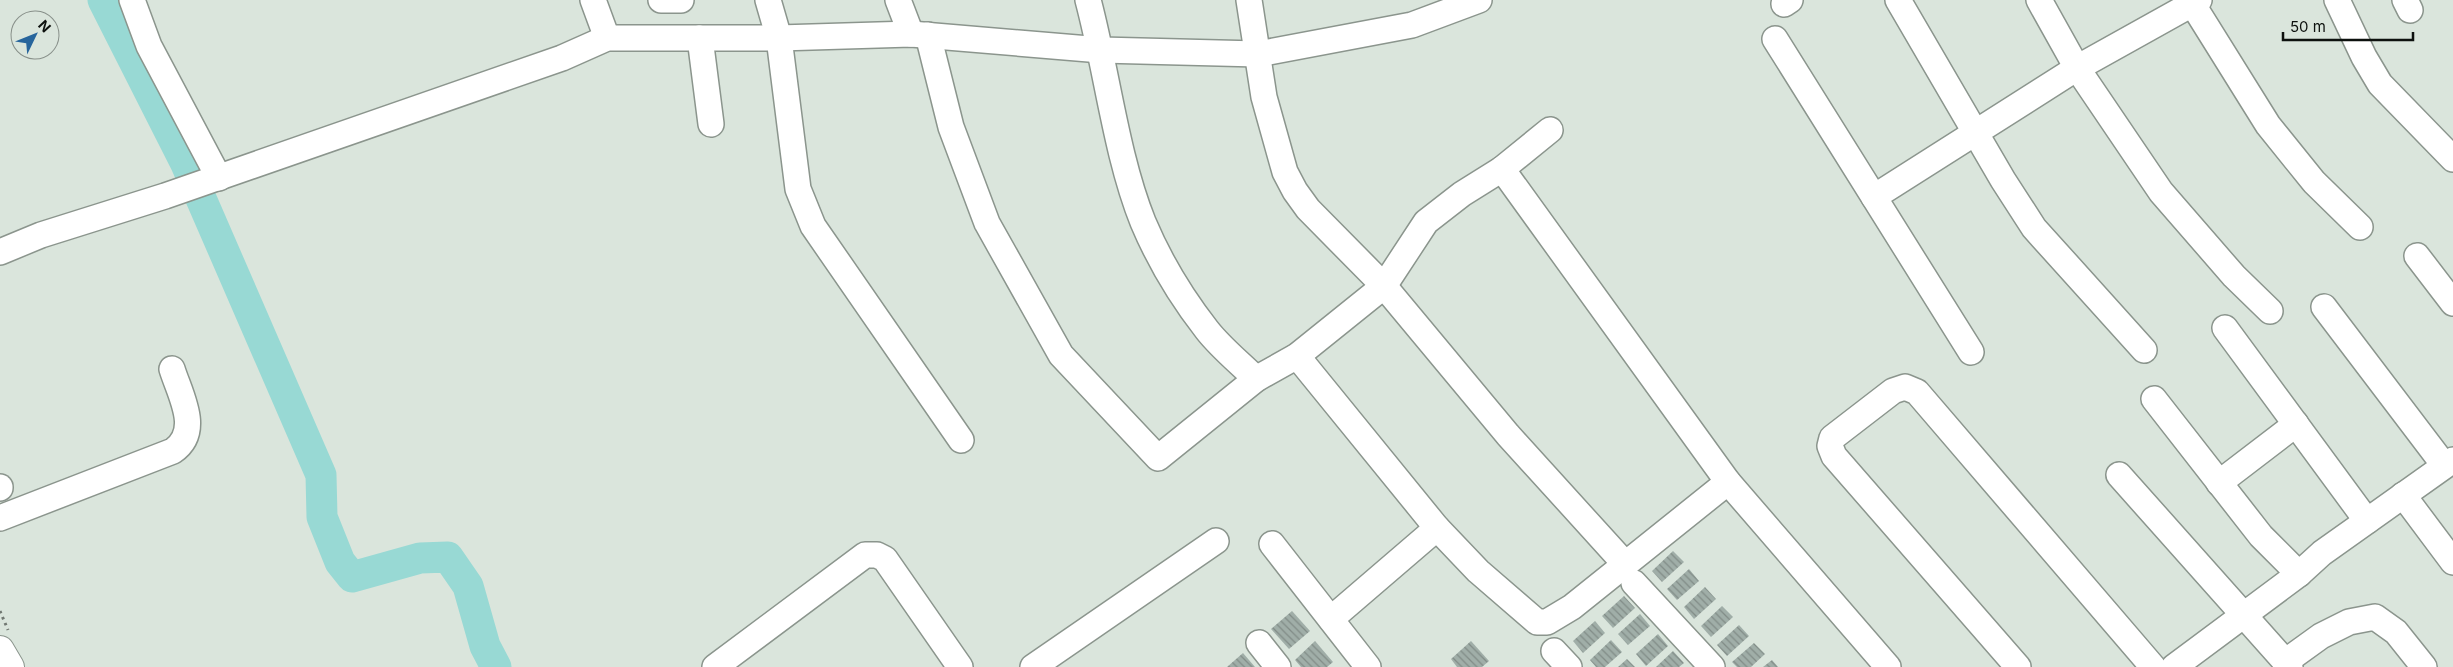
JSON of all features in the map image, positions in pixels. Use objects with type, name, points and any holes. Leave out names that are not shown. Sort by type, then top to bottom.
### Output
[{"type":"main road","points":[[5,639],[10,667]]},
{"type":"street","points":[[132,0],[149,46],[212,180]]},
{"type":"street","points":[[593,0],[607,38]]},
{"type":"street","points":[[661,0],[681,0]]},
{"type":"street","points":[[768,0],[778,38],[798,189],[813,226],[961,440]]},
{"type":"street","points":[[898,0],[920,34],[951,127],[987,222],[1061,355],[1158,458],[1256,379],[1297,356],[1384,286],[1426,222],[1462,194],[1502,169],[1550,130]]},
{"type":"street","points":[[1088,0],[1101,50],[1125,164],[1143,222],[1170,274],[1208,331],[1256,379]]},
{"type":"street","points":[[1249,0],[1264,97],[1285,172],[1295,191],[1308,209],[1384,286],[1508,436],[1712,667]]},
{"type":"street","points":[[0,252],[41,235],[165,196],[562,58],[607,38],[778,38],[920,34],[1101,50],[1258,54],[1412,25],[1479,0]]},
{"type":"street","points":[[1898,0],[1974,132],[2034,228],[2144,350]]},
{"type":"street","points":[[2039,0],[2077,68],[2161,192],[2234,276],[2270,311]]},
{"type":"street","points":[[2338,0],[2364,56],[2380,84],[2453,159]]},
{"type":"street","points":[[1874,197],[2077,68],[2194,1],[2268,125],[2314,182],[2360,227]]},
{"type":"street","points":[[700,38],[711,124]]},
{"type":"street","points":[[1775,39],[1971,352]]},
{"type":"street","points":[[1502,169],[1728,482],[1888,667]]},
{"type":"street","points":[[2417,256],[2453,303]]},
{"type":"street","points":[[2174,667],[2299,574],[2322,553],[2368,522],[2449,462],[2324,307]]},
{"type":"street","points":[[2225,328],[2368,522]]},
{"type":"street","points":[[1297,356],[1437,528],[1478,571],[1537,622],[1547,622],[1630,574],[1728,482]]},
{"type":"street","points":[[0,518],[173,450],[181,445],[187,435],[189,424],[172,369]]},
{"type":"street","points":[[2018,667],[1834,456],[1830,446],[1832,438],[1893,391],[1904,387],[1916,392],[2153,667]]},
{"type":"street","points":[[2154,399],[2261,536],[2299,574]]},
{"type":"street","points":[[2220,483],[2296,424]]},
{"type":"street","points":[[2119,475],[2287,665],[2321,636],[2342,626],[2375,616],[2396,632],[2424,667]]},
{"type":"street","points":[[2403,495],[2453,562]]},
{"type":"street","points":[[1331,619],[1437,528]]},
{"type":"street","points":[[1033,667],[1216,541]]},
{"type":"street","points":[[1272,544],[1368,667]]},
{"type":"street","points":[[715,667],[865,555],[877,555],[885,559],[960,667]]},
{"type":"street","points":[[1259,643],[1278,667]]},
{"type":"path","points":[[0,611],[5,639]]},
{"type":"building","points":[[1673,551],[1684,562],[1662,582],[1652,571]]},
{"type":"building","points":[[1689,569],[1699,581],[1677,600],[1667,589]]},
{"type":"building","points":[[1705,587],[1716,599],[1694,619],[1684,607]]},
{"type":"building","points":[[1624,596],[1635,608],[1613,628],[1602,616]]},
{"type":"building","points":[[1722,606],[1733,617],[1711,637],[1701,626]]},
{"type":"building","points":[[1292,611],[1310,631],[1289,649],[1271,629]]},
{"type":"building","points":[[1640,614],[1650,626],[1628,645],[1618,634]]},
{"type":"building","points":[[1595,621],[1605,633],[1583,653],[1573,641]]},
{"type":"building","points":[[1739,625],[1749,636],[1727,656],[1717,645]]},
{"type":"building","points":[[1658,634],[1668,646],[1646,666],[1636,654]]},
{"type":"building","points":[[1611,640],[1622,652],[1605,667],[1596,667],[1590,660]]},
{"type":"building","points":[[1315,641],[1333,662],[1327,667],[1301,667],[1295,660]]},
{"type":"building","points":[[1471,641],[1489,661],[1482,667],[1457,667],[1451,659]]},
{"type":"building","points":[[1754,643],[1765,654],[1751,667],[1737,667],[1732,662]]},
{"type":"building","points":[[1673,651],[1684,663],[1679,667],[1656,667]]},
{"type":"building","points":[[1243,653],[1255,667],[1227,667]]},
{"type":"building","points":[[1627,659],[1635,667],[1618,667]]},
{"type":"building","points":[[1772,660],[1778,667],[1763,667]]},
{"type":"waterway","points":[[103,0],[186,164],[321,475],[322,517],[340,562],[352,577],[420,558],[448,557],[468,586],[485,646],[496,667]]}]
